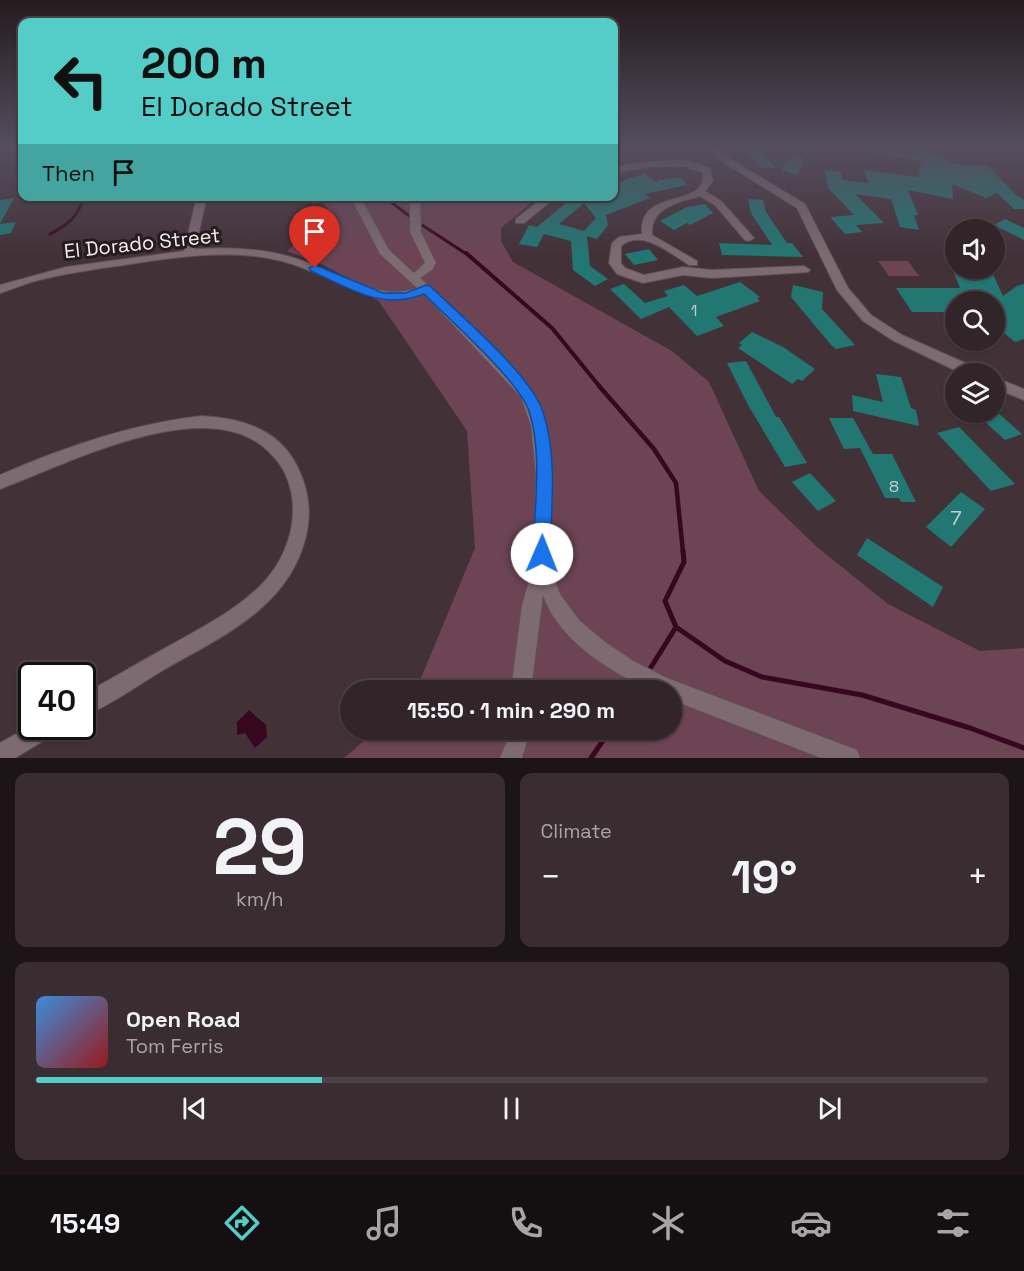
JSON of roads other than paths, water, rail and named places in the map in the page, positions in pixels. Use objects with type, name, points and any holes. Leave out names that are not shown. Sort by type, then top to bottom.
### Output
[{"type":"street","points":[[701,193],[700,190],[706,184]]},
{"type":"street","points":[[766,184],[801,206],[843,290],[867,318],[898,338],[952,363]]},
{"type":"street","points":[[647,236],[646,220],[654,210],[701,193]]},
{"type":"street","points":[[701,193],[718,203],[749,238]]},
{"type":"street","points":[[189,253],[201,201]]},
{"type":"street","points":[[358,201],[384,252],[426,289],[490,353],[527,394],[536,412],[544,452],[541,567],[531,605],[522,680]]},
{"type":"street","points":[[413,278],[428,268],[430,259],[429,252],[416,235],[415,201]]},
{"type":"street","points":[[520,221],[546,201]]},
{"type":"street","points":[[712,274],[699,264],[693,263],[647,236],[623,239],[616,245],[615,263],[621,271],[643,279],[683,271],[712,274],[804,270]]},
{"type":"street","name":"El Dorado Street","points":[[0,289],[53,271],[189,253],[240,252],[288,259],[381,296],[394,298],[408,296],[426,289]]},
{"type":"street","points":[[683,271],[693,263]]},
{"type":"street","points":[[1005,387],[1024,395]]},
{"type":"street","points":[[0,482],[119,439],[178,425],[203,423],[228,423],[255,432],[277,449],[297,481],[300,510],[294,548],[284,570],[272,587],[243,613],[96,698]]},
{"type":"street","points":[[541,567],[546,585],[556,605],[572,626],[628,669],[716,709],[842,757]]},
{"type":"street","points":[[0,755],[25,740]]},
{"type":"street","points":[[511,758],[517,740]]},
{"type":"waterway","points":[[50,234],[72,219],[82,201]]},
{"type":"waterway","points":[[390,201],[412,218]]},
{"type":"waterway","points":[[422,225],[468,255]]},
{"type":"waterway","points":[[466,253],[552,328],[600,387]]},
{"type":"waterway","points":[[599,386],[654,449],[676,483],[683,552]]},
{"type":"waterway","points":[[676,627],[665,601],[684,562],[683,551]]},
{"type":"waterway","points":[[648,672],[676,627]]},
{"type":"waterway","points":[[676,627],[725,661],[762,677],[862,695],[970,728],[1024,748]]},
{"type":"waterway","points":[[591,758],[603,740]]}]
